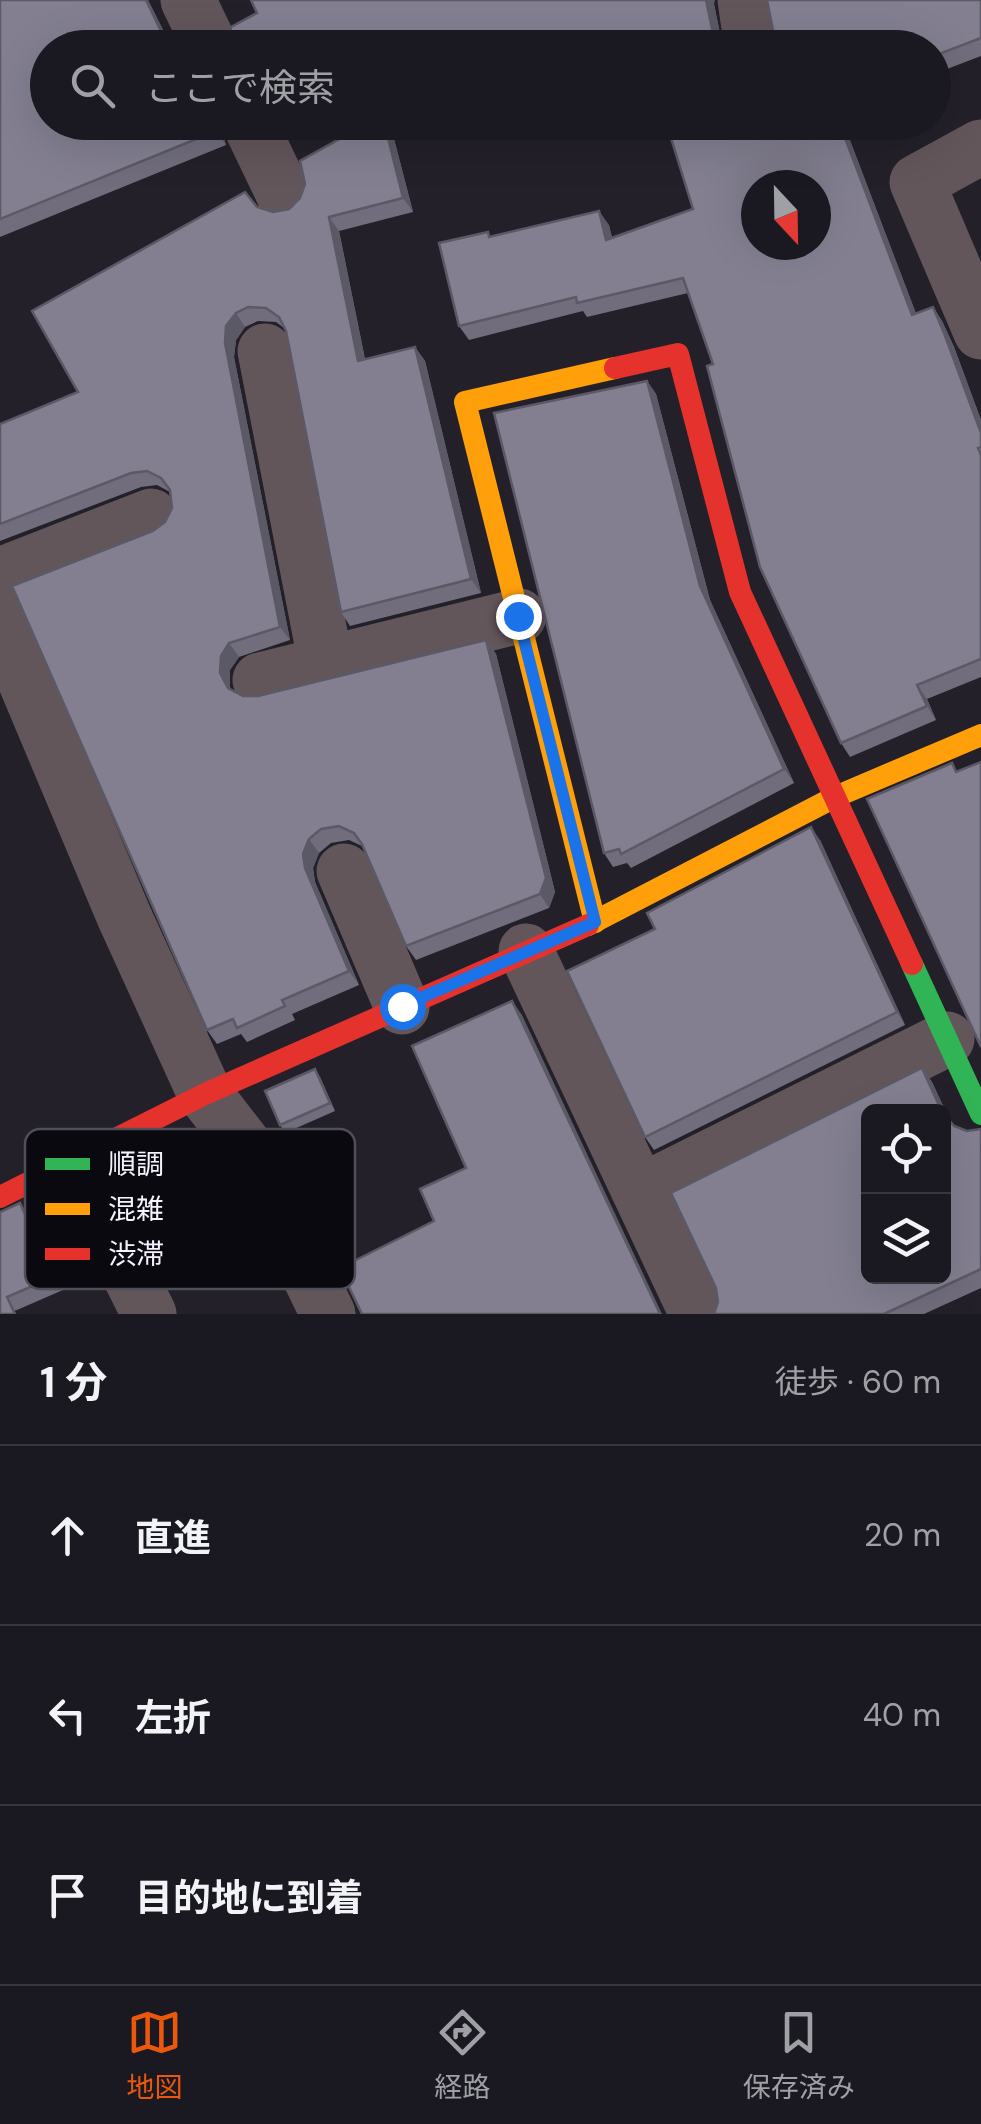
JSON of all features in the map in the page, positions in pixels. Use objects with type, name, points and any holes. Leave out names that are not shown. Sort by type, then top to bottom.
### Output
[{"type":"street","points":[[188,0],[203,30]]},
{"type":"street","points":[[258,140],[284,194]]},
{"type":"street","points":[[981,148],[917,182],[981,332]]},
{"type":"street","points":[[265,351],[326,664]]},
{"type":"street","points":[[595,922],[465,402],[678,354],[740,592],[981,1114]]},
{"type":"street","points":[[0,574],[151,516]]},
{"type":"street","points":[[260,680],[518,616]]},
{"type":"street","points":[[0,621],[124,916],[205,1094],[232,1129]]},
{"type":"street","points":[[137,1129],[205,1094],[595,922],[836,798],[981,734]]},
{"type":"street","points":[[344,871],[402,1006]]},
{"type":"street","points":[[526,951],[697,1314]]},
{"type":"street","points":[[640,1192],[947,1039]]},
{"type":"street","points":[[0,1197],[25,1185]]},
{"type":"street","points":[[136,1289],[148,1314]]},
{"type":"street","points":[[316,1289],[328,1314]]},
{"type":"building","points":[[0,0],[146,0],[160,30],[30,30],[30,140],[194,140],[0,219]]},
{"type":"building","points":[[251,0],[706,0],[712,30],[230,30],[257,13]]},
{"type":"building","points":[[767,0],[981,0],[981,38],[951,49],[951,30],[773,30]]},
{"type":"building","points":[[338,140],[388,140],[403,198],[329,217],[358,361],[415,347],[471,579],[341,612],[286,331],[279,317],[266,308],[248,307],[236,313],[226,326],[225,343],[280,627],[229,643],[221,656],[220,673],[228,688],[243,696],[258,696],[486,640],[546,878],[540,894],[406,946],[362,844],[354,833],[339,826],[321,829],[309,839],[303,854],[305,868],[349,971],[282,1000],[285,1006],[237,1028],[233,1019],[207,1030],[12,586],[153,531],[165,522],[172,508],[170,490],[161,478],[147,471],[131,473],[0,524],[0,424],[78,392],[32,311],[245,192],[257,207],[273,212],[289,209],[300,198],[305,184],[300,161]]},
{"type":"building","points":[[672,140],[846,140],[912,315],[933,307],[981,433],[981,659],[917,685],[927,706],[841,743],[760,567],[707,366],[713,364],[683,278],[577,303],[576,297],[459,326],[439,243],[488,232],[489,237],[599,211],[606,240],[693,209]]},
{"type":"building","points":[[647,381],[700,586],[784,769],[621,854],[619,849],[604,853],[494,413]]},
{"type":"building","points":[[981,762],[981,1047],[867,799],[952,763],[956,772]]},
{"type":"building","points":[[811,827],[897,1012],[645,1137],[567,971],[655,929],[647,913]]},
{"type":"building","points":[[512,1001],[660,1314],[362,1314],[350,1289],[355,1289],[355,1260],[434,1221],[420,1189],[466,1168],[412,1046]]},
{"type":"building","points":[[922,1068],[938,1104],[861,1104],[861,1284],[949,1284],[884,1314],[714,1314],[718,1302],[716,1288],[671,1193]]},
{"type":"building","points":[[315,1069],[330,1103],[280,1125],[265,1091]]},
{"type":"building","points":[[951,1122],[967,1131],[981,1129],[981,1269],[951,1283]]},
{"type":"building","points":[[20,1203],[25,1214],[26,1289],[7,1297],[15,1314],[0,1314],[0,1212]]},
{"type":"traffic: fast","points":[[912,964],[981,1114]]},
{"type":"traffic: slow","points":[[595,922],[465,402],[615,368]]},
{"type":"traffic: slow","points":[[588,925],[835,797],[981,735]]},
{"type":"traffic: jam","points":[[615,368],[678,354],[740,592],[912,964]]},
{"type":"traffic: jam","points":[[135,1129],[205,1094],[588,925]]},
{"type":"traffic: jam","points":[[0,1197],[25,1184]]},
{"type":"route","points":[[402,1006],[595,922],[518,616]]}]
